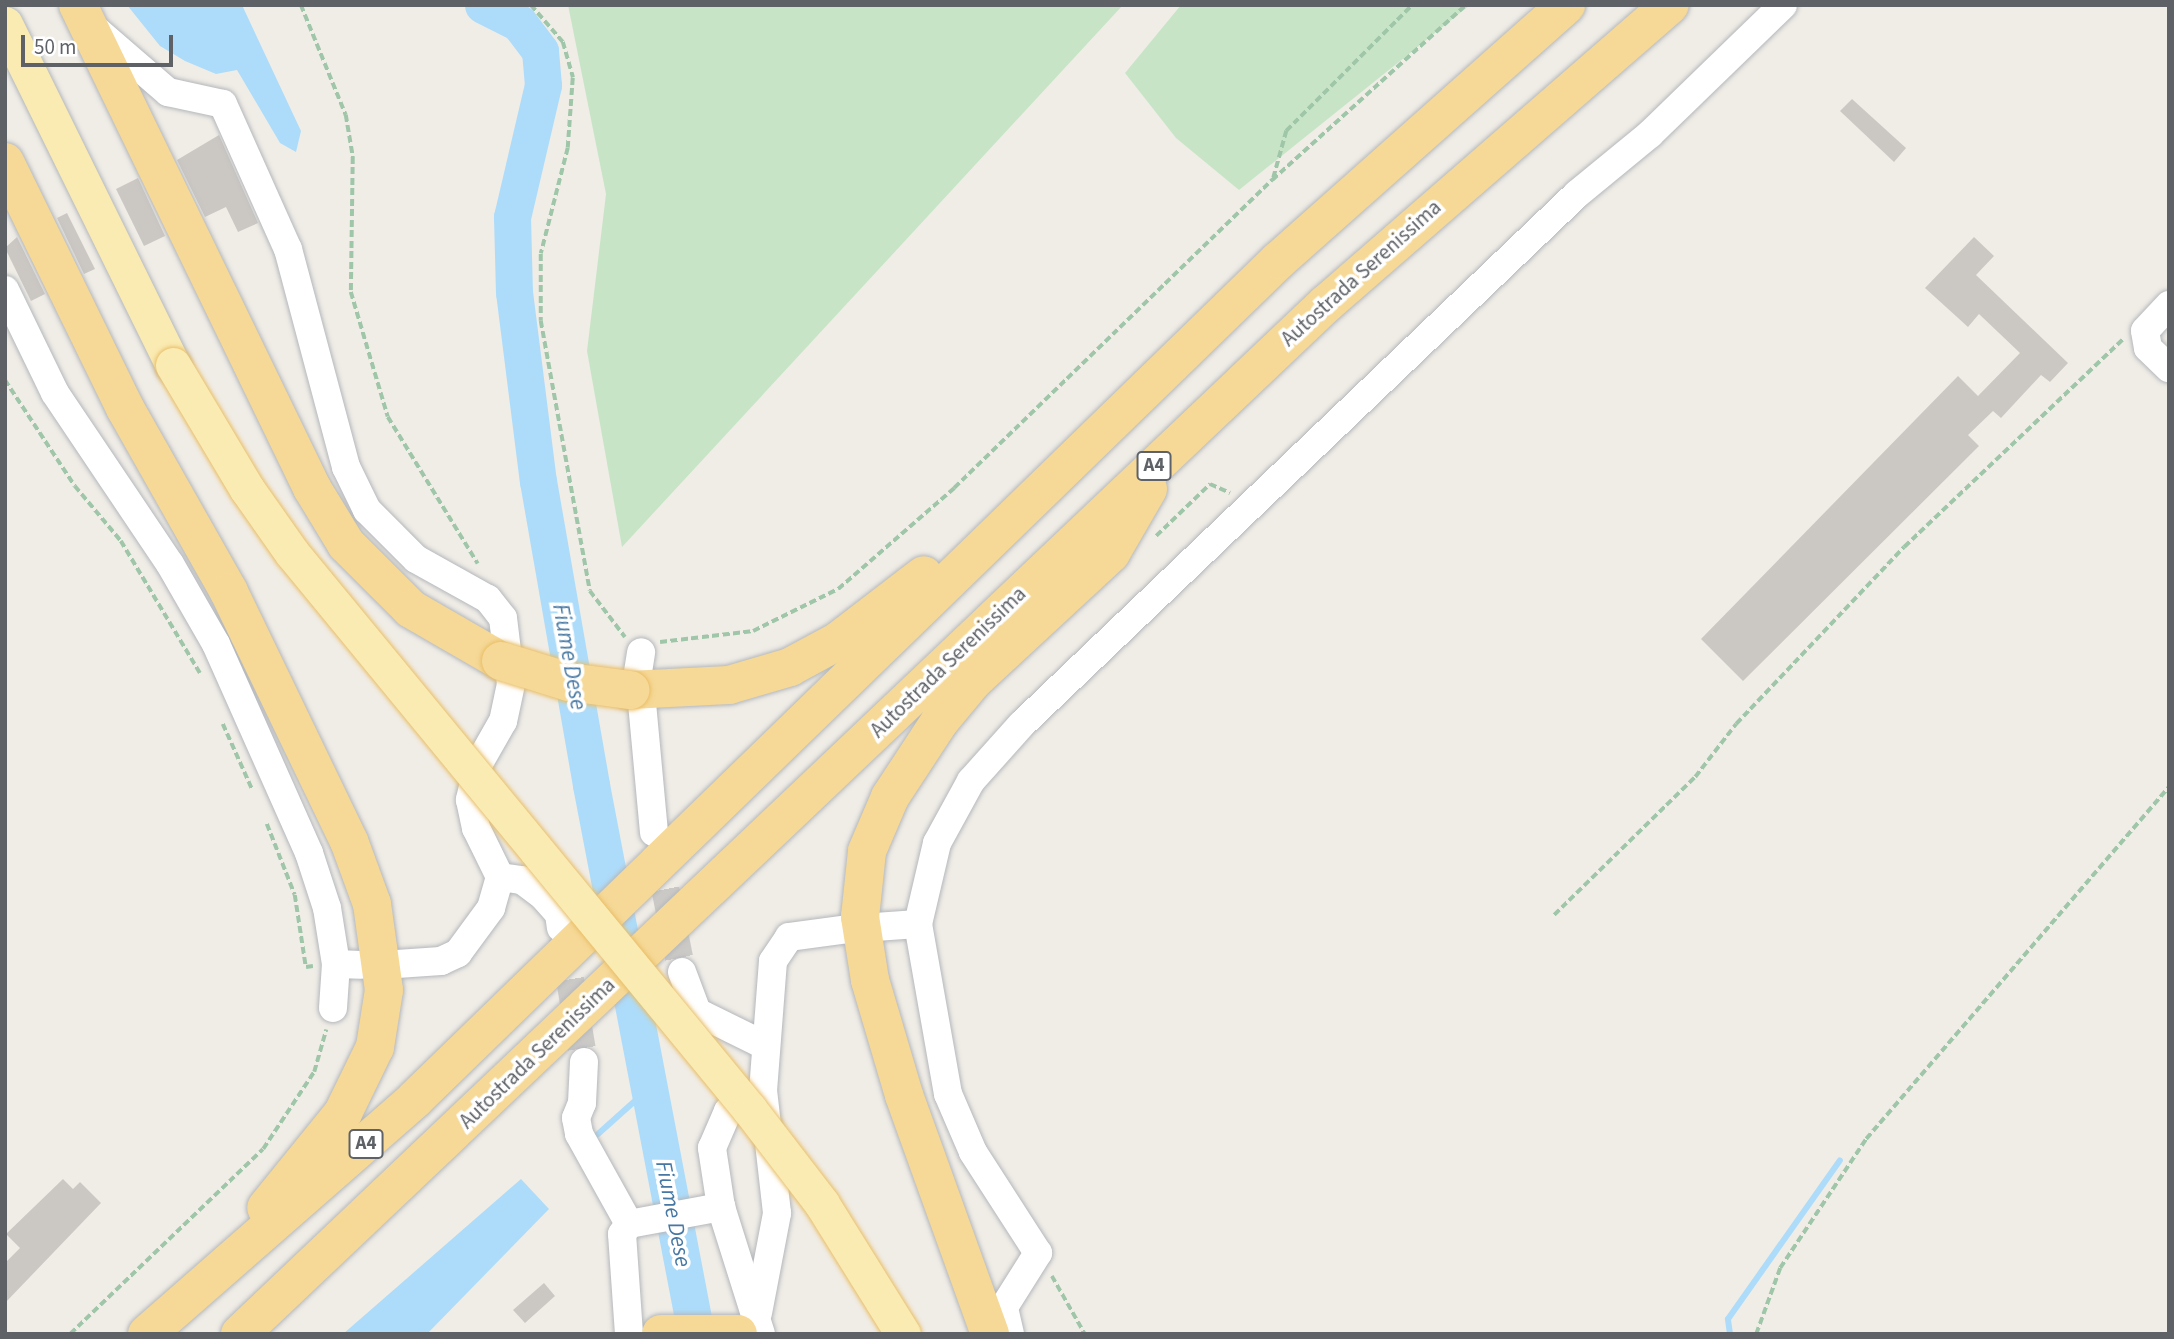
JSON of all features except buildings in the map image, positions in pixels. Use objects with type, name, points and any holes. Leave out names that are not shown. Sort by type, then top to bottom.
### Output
[{"type":"highway","name":"A4","points":[[145,1334],[289,1214],[569,936],[629,893],[1127,405],[1289,251],[1566,5]]},
{"type":"highway","name":"Autostrada Serenissima","points":[[240,1334],[1169,452],[1455,187],[1670,5]]},
{"type":"highway","points":[[83,15],[312,488],[346,544],[411,609],[501,661],[569,682],[638,679],[729,685],[790,667],[838,641],[940,563],[1052,459],[1127,405]]},
{"type":"highway","points":[[5,162],[125,408],[229,592],[349,841],[372,904],[383,961],[375,1047],[342,1113],[262,1214],[185,1280],[145,1334]]},
{"type":"highway","points":[[989,1334],[904,1095],[870,979],[860,917],[867,851],[890,797],[940,721],[973,681],[1111,553],[1169,452]]},
{"type":"highway","points":[[661,1334],[753,1327]]},
{"type":"main road","points":[[5,24],[173,365],[247,489],[292,553],[750,1110],[822,1204],[903,1334]]},
{"type":"street","points":[[1010,1334],[1004,1307],[1038,1252],[973,1152],[948,1094],[918,924],[937,843],[971,781],[1021,725],[1250,510],[1577,194],[1650,134],[1783,5]]},
{"type":"street","points":[[83,15],[168,92],[223,104],[288,249],[346,467],[366,510],[416,559],[488,599],[503,618],[510,645],[511,684],[503,721],[479,763],[470,800],[475,828],[500,877],[491,908],[458,953],[441,961],[397,964]]},
{"type":"street","points":[[5,290],[55,393],[170,564],[216,644],[309,853],[348,965],[333,1008]]},
{"type":"street","points":[[2169,305],[2145,331],[2148,348],[2169,368]]},
{"type":"street","points":[[638,679],[654,832]]},
{"type":"street","points":[[500,877],[522,880],[542,895],[559,914],[569,936]]},
{"type":"street","points":[[753,1327],[777,1213],[763,1091],[779,945],[804,932],[918,924]]},
{"type":"street","points":[[681,972],[697,1012],[766,1046]]},
{"type":"street","points":[[584,1062],[582,1103],[576,1118],[579,1134],[635,1222]]},
{"type":"street","points":[[753,1327],[742,1285],[712,1208],[712,1148],[728,1111],[763,1091]]},
{"type":"street","points":[[635,1222],[712,1208]]},
{"type":"street","points":[[629,1334],[621,1251],[635,1222]]},
{"type":"path","points":[[301,5],[346,116],[353,156],[351,292],[388,417],[478,565],[488,599]]},
{"type":"path","points":[[531,5],[563,43],[573,78],[568,148],[541,254],[541,321],[551,388],[590,591],[611,624],[638,679]]},
{"type":"path","points":[[1272,180],[1286,131],[1412,5]]},
{"type":"path","points":[[638,679],[649,643],[752,631],[838,590],[954,488],[1272,180],[1466,5]]},
{"type":"path","points":[[1554,915],[1695,777],[1736,724],[1904,547],[2017,446],[2119,340],[2145,331]]},
{"type":"path","points":[[5,380],[75,486],[121,541],[205,681]]},
{"type":"path","points":[[1147,545],[1210,485],[1223,487],[1250,510]]},
{"type":"path","points":[[219,714],[254,794]]},
{"type":"path","points":[[1756,1334],[1780,1268],[1866,1139],[2169,787]]},
{"type":"path","points":[[265,818],[295,895],[306,967],[348,965]]},
{"type":"path","points":[[70,1334],[95,1304],[200,1213],[263,1149],[314,1072],[333,1008]]},
{"type":"path","points":[[1038,1252],[1085,1334]]},
{"type":"green space","points":[[568,5],[1123,5],[622,547],[587,351],[606,194]]},
{"type":"green space","points":[[1181,5],[1470,5],[1239,190],[1176,138],[1125,73]]},
{"type":"water","points":[[127,5],[242,5],[301,131],[296,152],[280,143],[237,70],[216,74],[185,61],[160,46]]},
{"type":"water","points":[[521,1179],[549,1209],[427,1334],[343,1334]]},
{"type":"waterway","name":"Fiume Dese","points":[[483,5],[519,23],[540,51],[543,85],[512,217],[514,292],[538,481],[591,785],[696,1334]]},
{"type":"waterway","points":[[598,1134],[647,1090]]},
{"type":"waterway","points":[[1730,1334],[1728,1319],[1840,1160]]},
{"type":"tunnel","points":[[657,848],[682,972]]},
{"type":"tunnel","points":[[563,938],[584,1062]]}]
